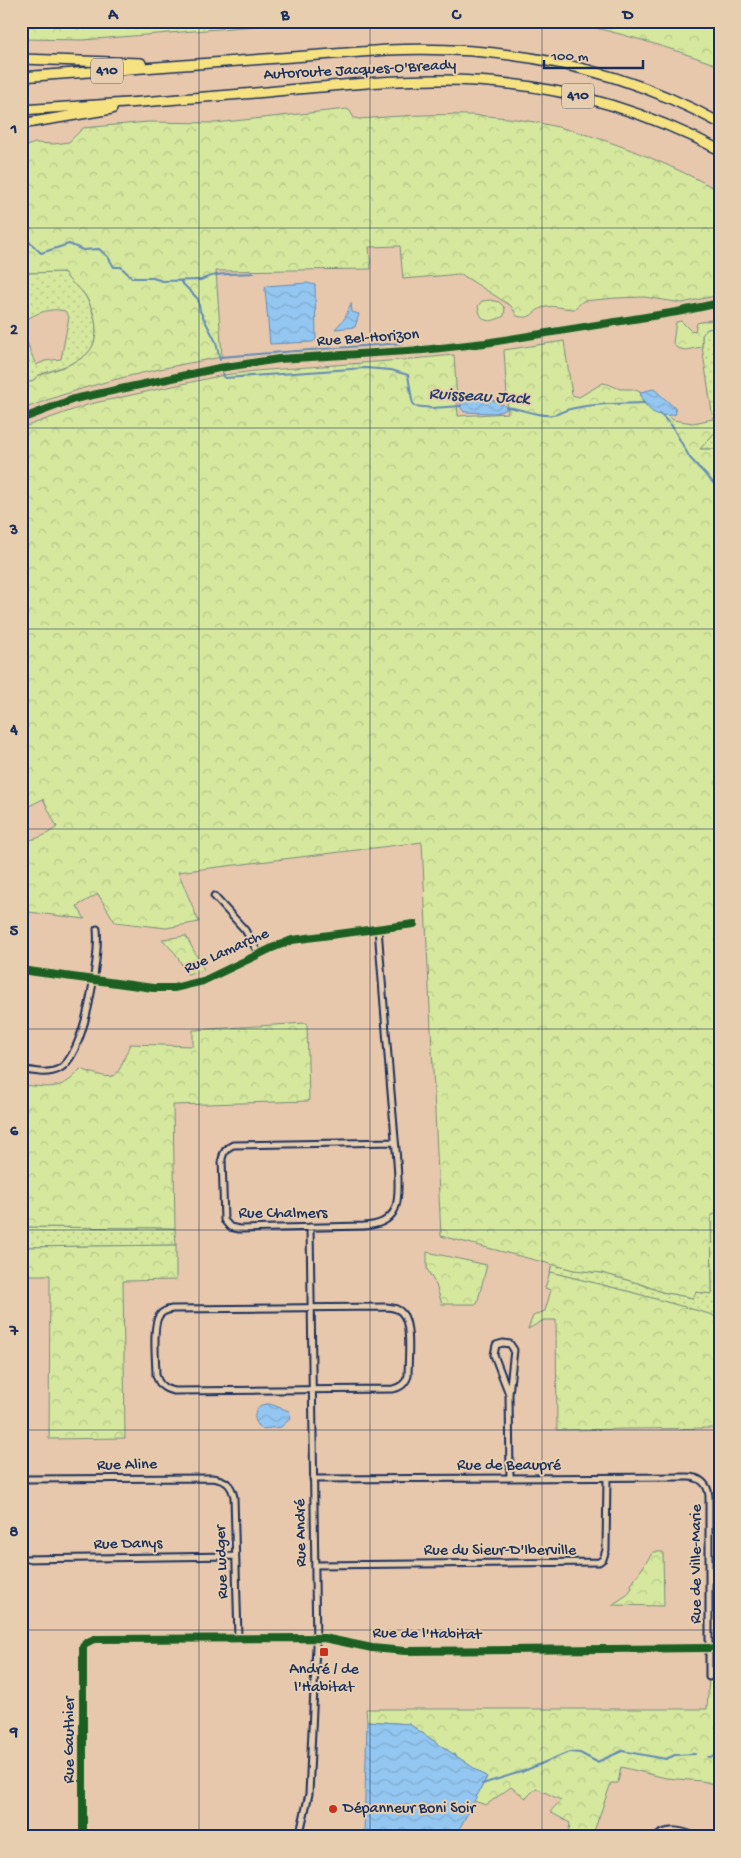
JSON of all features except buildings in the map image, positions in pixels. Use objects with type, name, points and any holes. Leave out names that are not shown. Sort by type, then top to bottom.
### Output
[{"type":"highway","name":"Autoroute Jacques-O'Bready","points":[[21,77],[412,49],[451,49],[501,53],[560,62],[618,78],[673,100],[720,123]]},
{"type":"highway","points":[[21,59],[193,65]]},
{"type":"highway","name":"Autoroute Jacques-O'Bready","points":[[21,110],[404,81],[486,81],[552,90],[603,102],[654,119],[720,150]]},
{"type":"highway","points":[[21,124],[172,99]]},
{"type":"street","name":"Rue Bel-Horizon","points":[[21,419],[74,399],[219,368],[279,359],[423,350],[485,343],[677,312],[720,303]]},
{"type":"street","points":[[214,896],[245,930],[259,954]]},
{"type":"street","name":"Rue Lamarche","points":[[21,970],[153,988],[184,986],[203,981],[282,943],[303,938],[414,924]]},
{"type":"street","name":"Rue Chalmers","points":[[378,928],[395,1142],[397,1201],[392,1214],[380,1224],[364,1226],[239,1229],[226,1224],[222,1206],[222,1159],[225,1150],[233,1145],[395,1142]]},
{"type":"street","points":[[21,1069],[53,1071],[64,1066],[69,1061],[86,1016],[94,980],[98,953],[97,929]]},
{"type":"street","name":"Rue André","points":[[299,1837],[308,1794],[316,1638],[310,1227]]},
{"type":"street","points":[[172,1308],[394,1308],[403,1314],[407,1324],[408,1376],[403,1384],[393,1389],[313,1390],[167,1390],[158,1382],[156,1375],[156,1324],[160,1314],[172,1308]]},
{"type":"street","points":[[509,1394],[494,1355],[494,1348],[502,1343],[510,1344],[514,1350],[509,1394],[510,1478]]},
{"type":"street","name":"Rue de Beaupré","points":[[313,1479],[692,1477],[704,1482]]},
{"type":"street","name":"Rue Aline","points":[[21,1479],[212,1478],[226,1481],[230,1486]]},
{"type":"street","name":"Rue du Sieur-D'Iberville","points":[[315,1565],[599,1562],[606,1555],[607,1478]]},
{"type":"street","name":"Rue de Ville-Marie","points":[[704,1482],[709,1496],[709,1677]]},
{"type":"street","name":"Rue Ludger","points":[[230,1486],[234,1497],[238,1638]]},
{"type":"street","name":"Rue Danys","points":[[21,1559],[235,1556]]},
{"type":"street","name":"Rue de l'Habitat","points":[[86,1644],[94,1639],[324,1638],[372,1648],[405,1651],[709,1648]]},
{"type":"street","name":"Rue Gauthier","points":[[83,1837],[83,1647],[86,1644]]},
{"type":"street","points":[[656,1837],[663,1832],[675,1830],[699,1837]]},
{"type":"green space","points":[[21,21],[317,21],[83,40],[22,39]]},
{"type":"green space","points":[[562,21],[720,21],[720,66],[642,40]]},
{"type":"green space","points":[[347,109],[354,118],[359,119],[414,115],[452,115],[489,116],[536,122],[563,128],[617,145],[695,178],[720,191],[720,295],[682,303],[645,297],[583,301],[574,309],[552,306],[541,308],[530,316],[523,317],[517,316],[511,306],[461,274],[403,279],[400,246],[369,247],[371,269],[216,271],[222,357],[120,378],[70,392],[21,410],[21,387],[37,376],[59,369],[88,353],[93,346],[96,329],[93,311],[85,295],[70,281],[64,272],[21,273],[21,148],[35,143],[54,144],[69,142],[83,128],[148,122],[215,123]]},
{"type":"green space","points":[[64,272],[82,291],[89,302],[96,329],[93,346],[80,359],[37,376],[21,387],[21,367],[29,362],[21,342],[21,326],[36,365],[45,361],[61,359],[69,317],[65,311],[53,310],[36,314],[21,323],[21,273]]},
{"type":"green space","points":[[482,301],[499,302],[505,308],[504,316],[490,321],[481,316],[478,306]]},
{"type":"green space","points":[[720,318],[720,327],[707,329],[702,335],[702,347],[685,350],[677,348],[673,343],[676,322],[681,321],[690,330],[695,331],[697,323]]},
{"type":"green space","points":[[720,327],[720,449],[699,449],[718,429],[717,422],[713,419],[702,347],[702,335],[707,329]]},
{"type":"green space","points":[[564,341],[572,395],[579,397],[603,383],[620,389],[633,389],[640,392],[643,403],[661,415],[668,415],[673,420],[693,423],[713,419],[717,422],[718,429],[700,449],[720,449],[720,1213],[711,1215],[712,1294],[696,1292],[693,1298],[662,1292],[602,1273],[574,1270],[441,1236],[422,842],[178,872],[199,922],[166,928],[115,922],[98,894],[77,906],[85,919],[21,911],[21,841],[40,837],[57,827],[43,799],[21,810],[21,428],[90,404],[224,375],[454,355],[458,416],[508,413],[504,350]]},
{"type":"green space","points":[[186,936],[204,970],[187,974],[176,954],[162,939]]},
{"type":"green space","points":[[307,1023],[309,1101],[173,1105],[175,1228],[21,1227],[21,1109],[25,1085],[49,1087],[63,1084],[75,1076],[80,1069],[109,1077],[118,1072],[130,1044],[193,1046],[193,1030]]},
{"type":"green space","points":[[720,1213],[720,1324],[712,1315],[550,1272],[552,1264],[574,1270],[602,1273],[662,1292],[693,1298],[696,1292],[712,1294],[711,1215]]},
{"type":"green space","points":[[21,1227],[175,1228],[176,1245],[21,1247]]},
{"type":"green space","points":[[176,1245],[176,1280],[123,1281],[125,1438],[49,1439],[50,1275],[21,1275],[21,1247]]},
{"type":"green space","points":[[427,1252],[487,1265],[477,1304],[442,1304],[436,1285],[427,1269]]},
{"type":"green space","points":[[550,1272],[713,1315],[720,1324],[720,1369],[717,1373],[717,1428],[557,1430],[556,1320],[544,1320],[528,1329],[533,1316],[545,1311],[551,1290],[545,1288]]},
{"type":"green space","points":[[720,1369],[720,1428],[717,1428],[717,1373]]},
{"type":"green space","points":[[653,1552],[663,1552],[664,1606],[612,1605],[627,1595],[632,1588],[631,1585]]},
{"type":"green space","points":[[709,1677],[720,1677],[720,1786],[702,1781],[666,1778],[621,1767],[618,1783],[611,1783],[592,1837],[568,1837],[570,1823],[550,1812],[561,1800],[536,1788],[526,1798],[511,1787],[486,1805],[474,1801],[487,1777],[409,1724],[367,1721],[366,1709],[707,1709]]},
{"type":"water","points":[[307,283],[315,285],[316,340],[312,342],[270,344],[266,286]]},
{"type":"water","points":[[351,303],[352,312],[359,314],[355,327],[335,329],[345,318]]},
{"type":"water","points":[[654,389],[675,408],[676,414],[657,414],[649,409],[642,399],[640,392]]},
{"type":"water","points":[[467,393],[487,397],[506,406],[507,409],[496,413],[464,412],[460,402],[461,398]]},
{"type":"water","points":[[265,1404],[289,1411],[291,1418],[281,1427],[262,1429],[256,1422],[255,1415],[258,1409]]},
{"type":"water","points":[[367,1721],[409,1724],[487,1777],[455,1837],[371,1837],[364,1834]]},
{"type":"waterway","name":"Ruisseau Jack","points":[[21,234],[41,253],[69,244],[83,250],[99,249],[108,257],[114,267],[121,267],[132,278],[153,278],[162,281],[201,280],[220,275],[254,273]]},
{"type":"waterway","name":"Ruisseau Jack","points":[[180,281],[198,299],[200,311],[216,342],[220,360]]},
{"type":"waterway","points":[[220,357],[402,343]]},
{"type":"waterway","name":"Ruisseau Jack","points":[[223,373],[225,378],[365,368],[391,370],[408,375],[414,406],[432,408],[461,406]]},
{"type":"waterway","name":"Ruisseau Jack","points":[[506,407],[535,414],[554,415],[588,406],[644,403]]},
{"type":"waterway","name":"Ruisseau Jack","points":[[660,414],[672,426],[690,458],[720,490]]},
{"type":"waterway","points":[[482,1784],[524,1771],[569,1752],[580,1753],[597,1762],[622,1751],[666,1759],[675,1755],[695,1754]]},
{"type":"waterway","points":[[708,1757],[720,1756]]},
{"type":"cycle path","points":[[21,419],[74,399],[219,368],[279,359],[423,350],[485,343],[677,312],[720,303]]},
{"type":"cycle path","points":[[21,970],[153,988],[174,988],[203,981],[292,940],[414,924]]},
{"type":"cycle path","points":[[83,1837],[83,1647],[94,1639],[324,1638],[372,1648],[405,1651],[709,1648]]},
{"type":"place","name":"André / de l'Habitat","points":[[324,1652]]},
{"type":"place","name":"Dépanneur Boni Soir","points":[[333,1809]]}]
